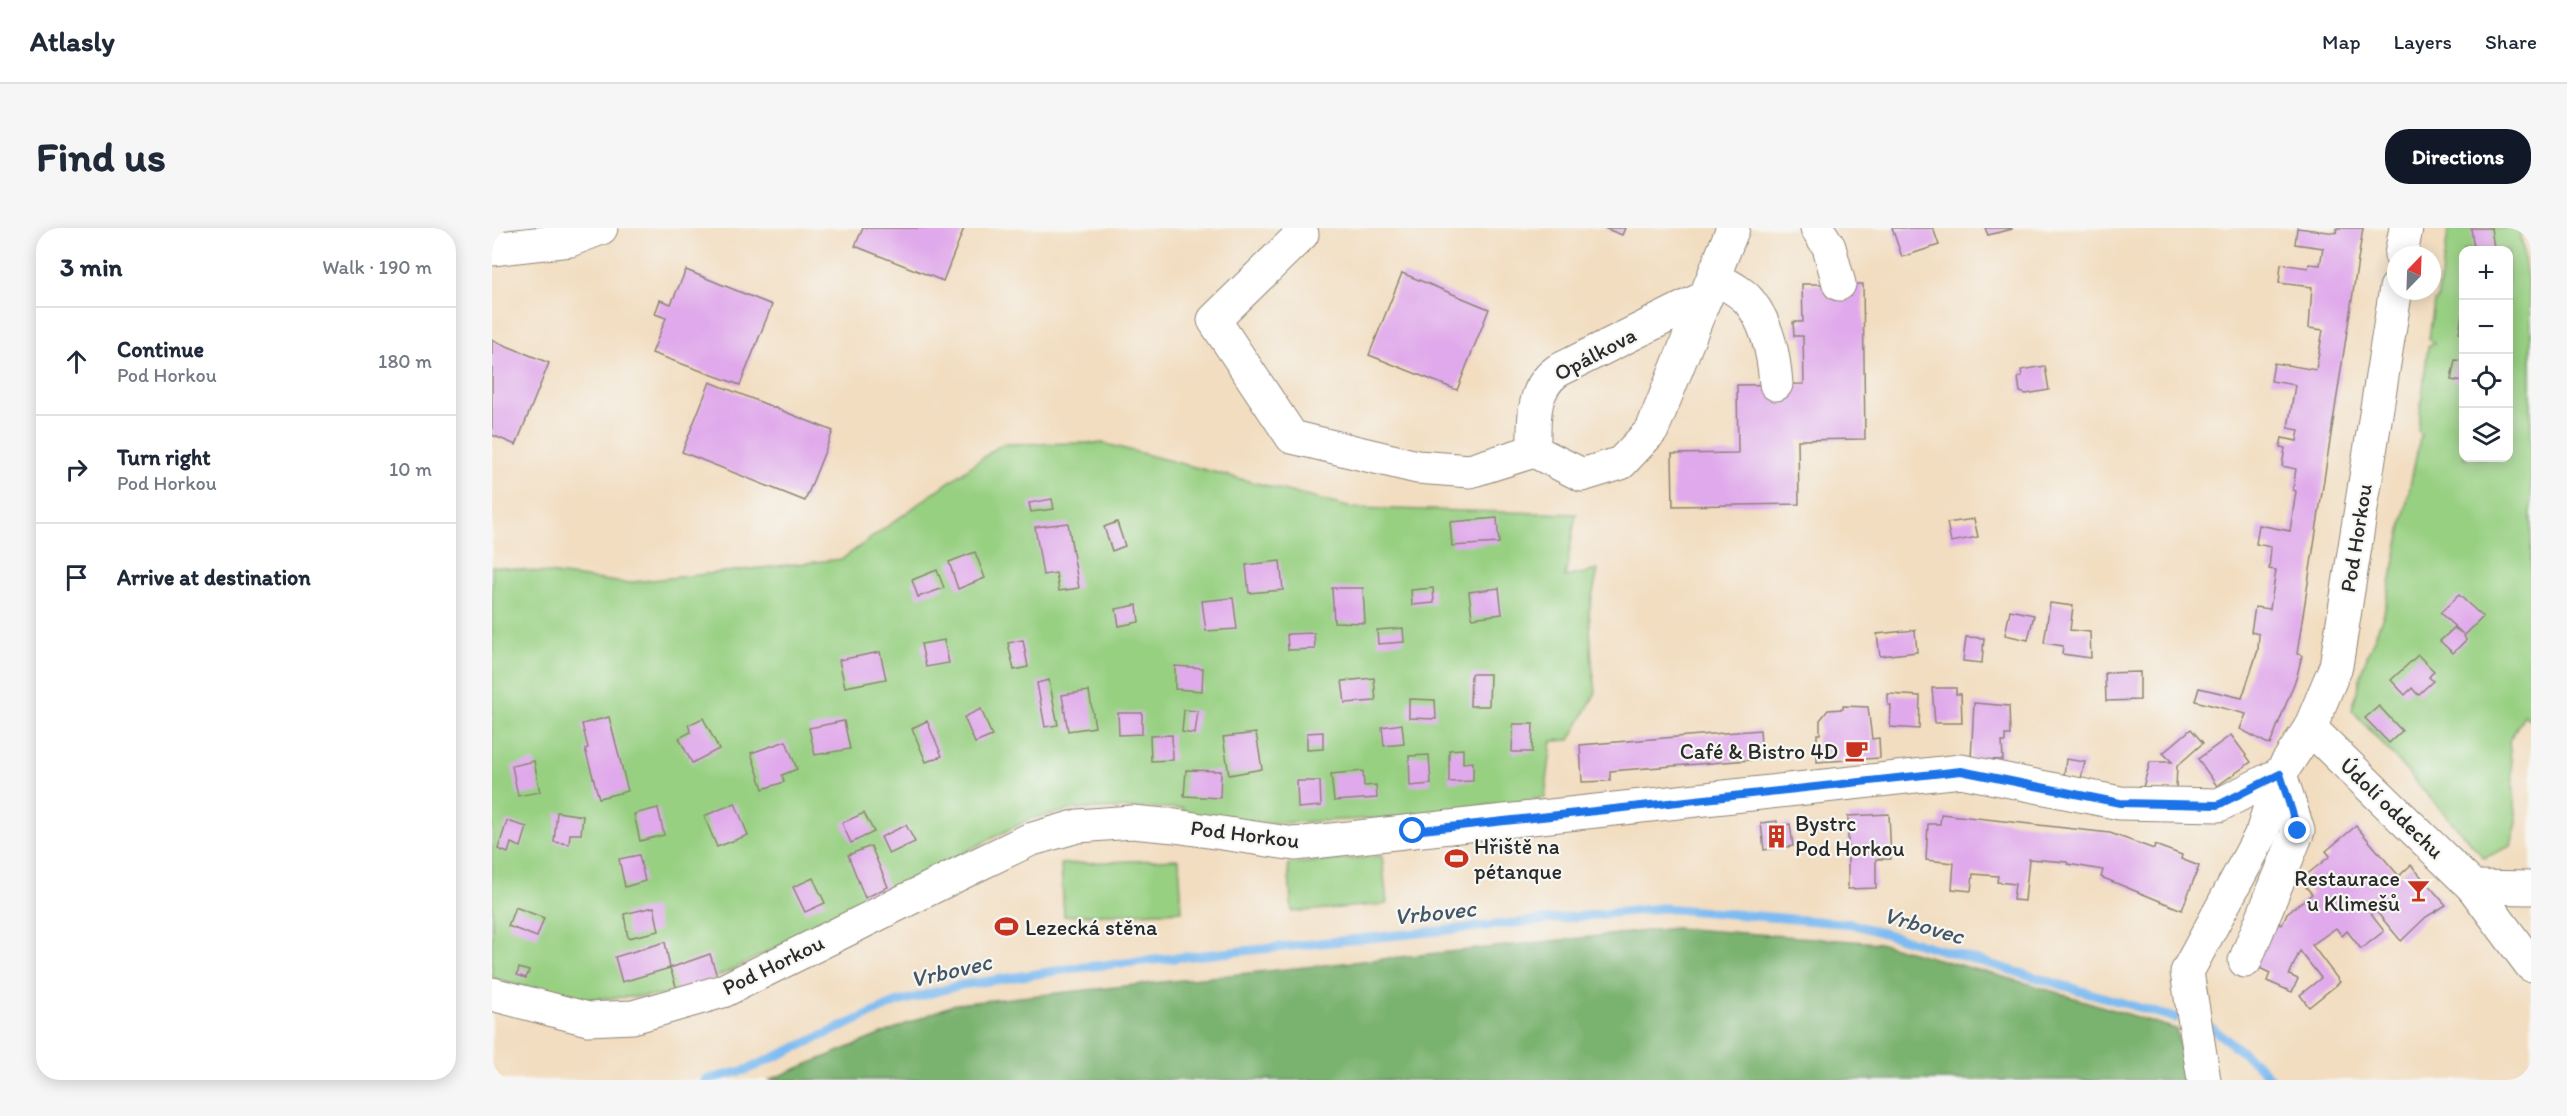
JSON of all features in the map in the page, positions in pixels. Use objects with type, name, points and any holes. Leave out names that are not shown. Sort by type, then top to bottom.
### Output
[{"type":"street","points":[[492,249],[570,240],[601,228]]},
{"type":"street","points":[[1302,234],[1214,320],[1292,437],[1417,467],[1470,471],[1534,451],[1582,475],[1621,463],[1652,430],[1733,228]]},
{"type":"street","points":[[1817,228],[1829,247],[1839,284]]},
{"type":"street","points":[[2403,246],[2406,228]]},
{"type":"street","points":[[1710,287],[1748,300],[1763,326],[1773,352],[1776,384]]},
{"type":"street","name":"Opálkova","points":[[1534,451],[1534,407],[1547,378],[1710,287]]},
{"type":"street","name":"Pod Horkou","points":[[492,994],[588,1019],[633,1017],[723,991],[981,862],[1029,840],[1078,826],[1132,822],[1295,844],[1961,771],[2120,803],[2218,805],[2280,774],[2310,728],[2336,666],[2394,300]]},
{"type":"street","name":"Údolí oddechu","points":[[2310,728],[2474,887],[2531,965]]},
{"type":"street","points":[[2246,961],[2298,831],[2280,774]]},
{"type":"street","points":[[2202,1072],[2187,972],[2262,833],[2280,774]]},
{"type":"street","points":[[2474,887],[2531,888]]},
{"type":"green space","points":[[2449,228],[2520,228],[2530,302],[2531,330],[2531,721],[2524,715],[2509,741],[2517,823],[2511,846],[2484,858],[2352,710],[2363,667],[2384,613],[2421,433],[2418,431],[2428,347],[2434,343],[2429,339],[2434,302],[2441,300],[2441,276]]},
{"type":"green space","points":[[1102,443],[1352,508],[1576,514],[1565,577],[1598,570],[1589,611],[1596,692],[1570,740],[1552,741],[1545,798],[1390,818],[1278,823],[1186,820],[1183,808],[1076,809],[1030,819],[728,972],[671,995],[586,999],[503,982],[492,977],[492,566],[625,583],[842,559],[1002,444]]},
{"type":"green space","points":[[1382,856],[1387,904],[1292,912],[1288,864]]},
{"type":"green space","points":[[1179,859],[1182,911],[1064,916],[1061,864]]},
{"type":"green space","points":[[1675,928],[1879,943],[2029,984],[2176,1029],[2188,1080],[769,1080],[955,1004]]},
{"type":"building","points":[[863,228],[964,228],[943,281],[855,246]]},
{"type":"building","points":[[1604,228],[1625,228],[1622,235]]},
{"type":"building","points":[[1892,228],[1933,228],[1939,245],[1902,257]]},
{"type":"building","points":[[1985,228],[2011,228],[2012,229],[1988,235]]},
{"type":"building","points":[[2297,228],[2336,233],[2337,228],[2363,228],[2297,654],[2302,655],[2297,676],[2270,745],[2240,729],[2246,714],[2195,701],[2199,688],[2242,698],[2258,650],[2259,634],[2251,632],[2255,607],[2270,609],[2276,570],[2269,569],[2271,547],[2256,544],[2259,525],[2290,531],[2296,491],[2293,490],[2296,469],[2282,466],[2285,448],[2280,447],[2282,438],[2297,441],[2299,430],[2288,428],[2295,385],[2271,381],[2274,363],[2316,370],[2323,330],[2309,328],[2312,287],[2279,283],[2281,264],[2308,268],[2309,264],[2320,265],[2323,248],[2295,244]]},
{"type":"building","points":[[2471,228],[2491,228],[2494,246],[2473,246]]},
{"type":"building","points":[[686,270],[772,305],[740,385],[652,353],[666,318],[655,314],[660,300],[671,304]]},
{"type":"building","points":[[1402,273],[1489,309],[1457,390],[1369,355]]},
{"type":"building","points":[[1802,284],[1863,284],[1865,439],[1798,440],[1799,504],[1673,506],[1672,454],[1738,453],[1737,385],[1804,384],[1803,336],[1794,336],[1793,322],[1803,322]]},
{"type":"building","points":[[492,340],[549,363],[516,445],[492,435]]},
{"type":"building","points":[[2455,360],[2459,360],[2459,381],[2451,380]]},
{"type":"building","points":[[2045,366],[2049,390],[2026,394],[2020,392],[2018,377],[2022,376],[2021,370]]},
{"type":"building","points":[[710,382],[833,431],[805,501],[682,452]]},
{"type":"building","points":[[1052,499],[1054,509],[1031,512],[1029,503]]},
{"type":"building","points":[[1497,518],[1499,543],[1452,546],[1450,522]]},
{"type":"building","points":[[1974,519],[1978,537],[1951,542],[1947,523]]},
{"type":"building","points":[[1117,522],[1125,546],[1112,551],[1104,527]]},
{"type":"building","points":[[1068,523],[1079,588],[1059,591],[1056,573],[1043,575],[1035,527]]},
{"type":"building","points":[[975,552],[985,578],[958,589],[949,562]]},
{"type":"building","points":[[1280,561],[1283,590],[1249,593],[1246,565]]},
{"type":"building","points":[[937,570],[944,588],[918,597],[912,580]]},
{"type":"building","points":[[1332,588],[1363,588],[1365,623],[1334,622]]},
{"type":"building","points":[[1433,588],[1434,603],[1412,605],[1411,590]]},
{"type":"building","points":[[1499,588],[1502,614],[1472,618],[1469,592]]},
{"type":"building","points":[[2459,595],[2483,617],[2464,636],[2466,640],[2453,653],[2440,641],[2454,628],[2463,634],[2440,613]]},
{"type":"building","points":[[1233,598],[1237,629],[1206,631],[1202,601]]},
{"type":"building","points":[[2050,603],[2073,606],[2070,630],[2090,632],[2091,658],[2062,654],[2063,646],[2044,643]]},
{"type":"building","points":[[1137,605],[1139,622],[1119,626],[1116,609]]},
{"type":"building","points":[[2010,610],[2034,615],[2028,640],[2005,635]]},
{"type":"building","points":[[1403,628],[1404,642],[1378,644],[1377,630]]},
{"type":"building","points":[[1915,630],[1917,652],[1880,656],[1877,634]]},
{"type":"building","points":[[1314,633],[1315,649],[1288,650],[1287,634]]},
{"type":"building","points":[[1966,637],[1984,638],[1982,663],[1963,661]]},
{"type":"building","points":[[944,640],[949,663],[926,667],[921,644]]},
{"type":"building","points":[[1023,640],[1028,667],[1014,670],[1008,643]]},
{"type":"building","points":[[880,652],[886,679],[845,687],[839,660]]},
{"type":"building","points":[[2418,655],[2434,671],[2429,677],[2433,681],[2418,695],[2412,688],[2405,695],[2391,680]]},
{"type":"building","points":[[1175,666],[1203,668],[1202,691],[1175,689]]},
{"type":"building","points":[[2140,672],[2140,700],[2106,701],[2105,673]]},
{"type":"building","points":[[1471,674],[1490,674],[1489,706],[1470,706]]},
{"type":"building","points":[[1374,678],[1376,701],[1345,703],[1342,681]]},
{"type":"building","points":[[1049,680],[1058,725],[1045,727],[1037,683]]},
{"type":"building","points":[[1932,688],[1956,688],[1956,694],[1961,694],[1962,723],[1935,723]]},
{"type":"building","points":[[1089,691],[1095,727],[1068,731],[1062,695]]},
{"type":"building","points":[[1888,694],[1920,696],[1919,729],[1890,727],[1891,705],[1888,705]]},
{"type":"building","points":[[1409,699],[1435,700],[1436,719],[1409,718]]},
{"type":"building","points":[[1974,703],[2009,706],[2010,735],[2005,735],[2005,742],[2002,742],[2003,760],[1971,759]]},
{"type":"building","points":[[1843,706],[1868,707],[1872,739],[1879,738],[1880,758],[1817,762],[1817,734],[1820,734],[1820,720],[1828,710],[1843,709]]},
{"type":"building","points":[[2379,706],[2402,731],[2389,743],[2365,718]]},
{"type":"building","points":[[981,709],[992,736],[975,743],[964,717]]},
{"type":"building","points":[[1184,710],[1198,711],[1195,734],[1182,732]]},
{"type":"building","points":[[1118,713],[1142,713],[1142,734],[1119,735]]},
{"type":"building","points":[[609,717],[628,791],[599,798],[585,749],[588,748],[582,724]]},
{"type":"building","points":[[703,718],[719,749],[692,763],[679,738],[691,732],[688,725]]},
{"type":"building","points":[[844,721],[850,749],[815,755],[809,728]]},
{"type":"building","points":[[927,721],[942,756],[926,762],[912,728]]},
{"type":"building","points":[[1402,724],[1404,744],[1384,746],[1382,727]]},
{"type":"building","points":[[1513,724],[1533,724],[1532,752],[1512,752]]},
{"type":"building","points":[[2191,729],[2203,743],[2177,766],[2176,788],[2143,787],[2150,762],[2172,762],[2163,753]]},
{"type":"building","points":[[1760,730],[1762,759],[1610,771],[1610,781],[1582,782],[1580,745]]},
{"type":"building","points":[[1323,732],[1323,749],[1307,750],[1307,733]]},
{"type":"building","points":[[1256,733],[1262,769],[1229,775],[1223,737]]},
{"type":"building","points":[[1172,735],[1173,760],[1151,761],[1150,736]]},
{"type":"building","points":[[2231,735],[2251,762],[2217,786],[2198,759]]},
{"type":"building","points":[[786,741],[797,769],[782,775],[784,782],[763,789],[751,753]]},
{"type":"building","points":[[1463,749],[1463,763],[1473,762],[1473,781],[1449,782],[1449,750]]},
{"type":"building","points":[[1429,755],[1431,784],[1410,786],[1409,756]]},
{"type":"building","points":[[2066,759],[2085,762],[2081,779],[2064,775]]},
{"type":"building","points":[[534,761],[540,792],[518,796],[512,766]]},
{"type":"building","points":[[1186,770],[1221,771],[1220,798],[1184,796]]},
{"type":"building","points":[[1363,771],[1364,786],[1376,785],[1377,798],[1334,801],[1331,774]]},
{"type":"building","points":[[1297,781],[1320,781],[1321,806],[1298,808]]},
{"type":"building","points":[[735,803],[748,835],[717,847],[704,816]]},
{"type":"building","points":[[658,808],[664,835],[640,841],[634,814]]},
{"type":"building","points":[[557,812],[583,816],[581,834],[570,834],[569,844],[554,842]]},
{"type":"building","points":[[864,813],[874,832],[851,843],[842,823]]},
{"type":"building","points":[[1889,814],[1891,859],[1876,859],[1876,888],[1848,889],[1848,816]]},
{"type":"building","points":[[1941,814],[2110,833],[2154,849],[2155,845],[2182,855],[2181,859],[2199,866],[2182,910],[2101,877],[2103,870],[2067,862],[2029,859],[2025,901],[2013,900],[2015,884],[1997,882],[1998,876],[1973,874],[1971,891],[1952,889],[1954,863],[1926,860],[1928,824],[1940,824]]},
{"type":"building","points":[[507,821],[527,827],[521,847],[511,843],[508,853],[498,849]]},
{"type":"building","name":"Bystrc Pod Horkou","points":[[1777,821],[1777,825],[1790,824],[1793,846],[1764,850],[1761,823]]},
{"type":"building","points":[[906,825],[915,842],[889,854],[881,837]]},
{"type":"building","points":[[2356,826],[2399,876],[2411,865],[2446,905],[2426,917],[2401,941],[2375,910],[2370,913],[2384,931],[2361,949],[2347,931],[2342,936],[2336,928],[2312,945],[2340,982],[2309,1007],[2300,995],[2321,978],[2300,951],[2289,975],[2298,979],[2292,992],[2267,981],[2270,973],[2249,963],[2277,923],[2282,925],[2287,913],[2312,894],[2300,880],[2330,856],[2326,851]]},
{"type":"building","points":[[871,846],[888,887],[865,898],[848,855]]},
{"type":"building","points":[[639,855],[645,881],[625,887],[619,859]]},
{"type":"building","points":[[813,878],[825,903],[805,912],[793,887]]},
{"type":"building","points":[[515,907],[544,918],[537,937],[508,926]]},
{"type":"building","points":[[654,907],[659,931],[628,938],[624,914]]},
{"type":"building","points":[[665,942],[670,968],[622,982],[615,957]]},
{"type":"building","points":[[710,954],[717,976],[679,995],[670,968]]},
{"type":"building","points":[[519,968],[529,971],[526,978],[517,975]]},
{"type":"waterway","name":"Vrbovec","points":[[705,1080],[746,1070],[895,1003],[961,985],[1076,968],[1662,908],[1852,924],[2175,1018]]},
{"type":"waterway","name":"Vrbovec","points":[[2205,1027],[2212,1028],[2258,1065],[2272,1080]]},
{"type":"place","name":"Café & Bistro 4D","points":[[1856,751]]},
{"type":"place","name":"Bystrc Pod Horkou","points":[[1777,836]]},
{"type":"place","name":"Hřiště na pétanque","points":[[1456,859]]},
{"type":"place","name":"Restaurace u Klimešů","points":[[2418,891]]},
{"type":"place","name":"Lezecká stěna","points":[[1007,927]]},
{"type":"route","points":[[1413,831],[1961,771],[2120,803],[2218,805],[2280,774],[2298,831]]}]
